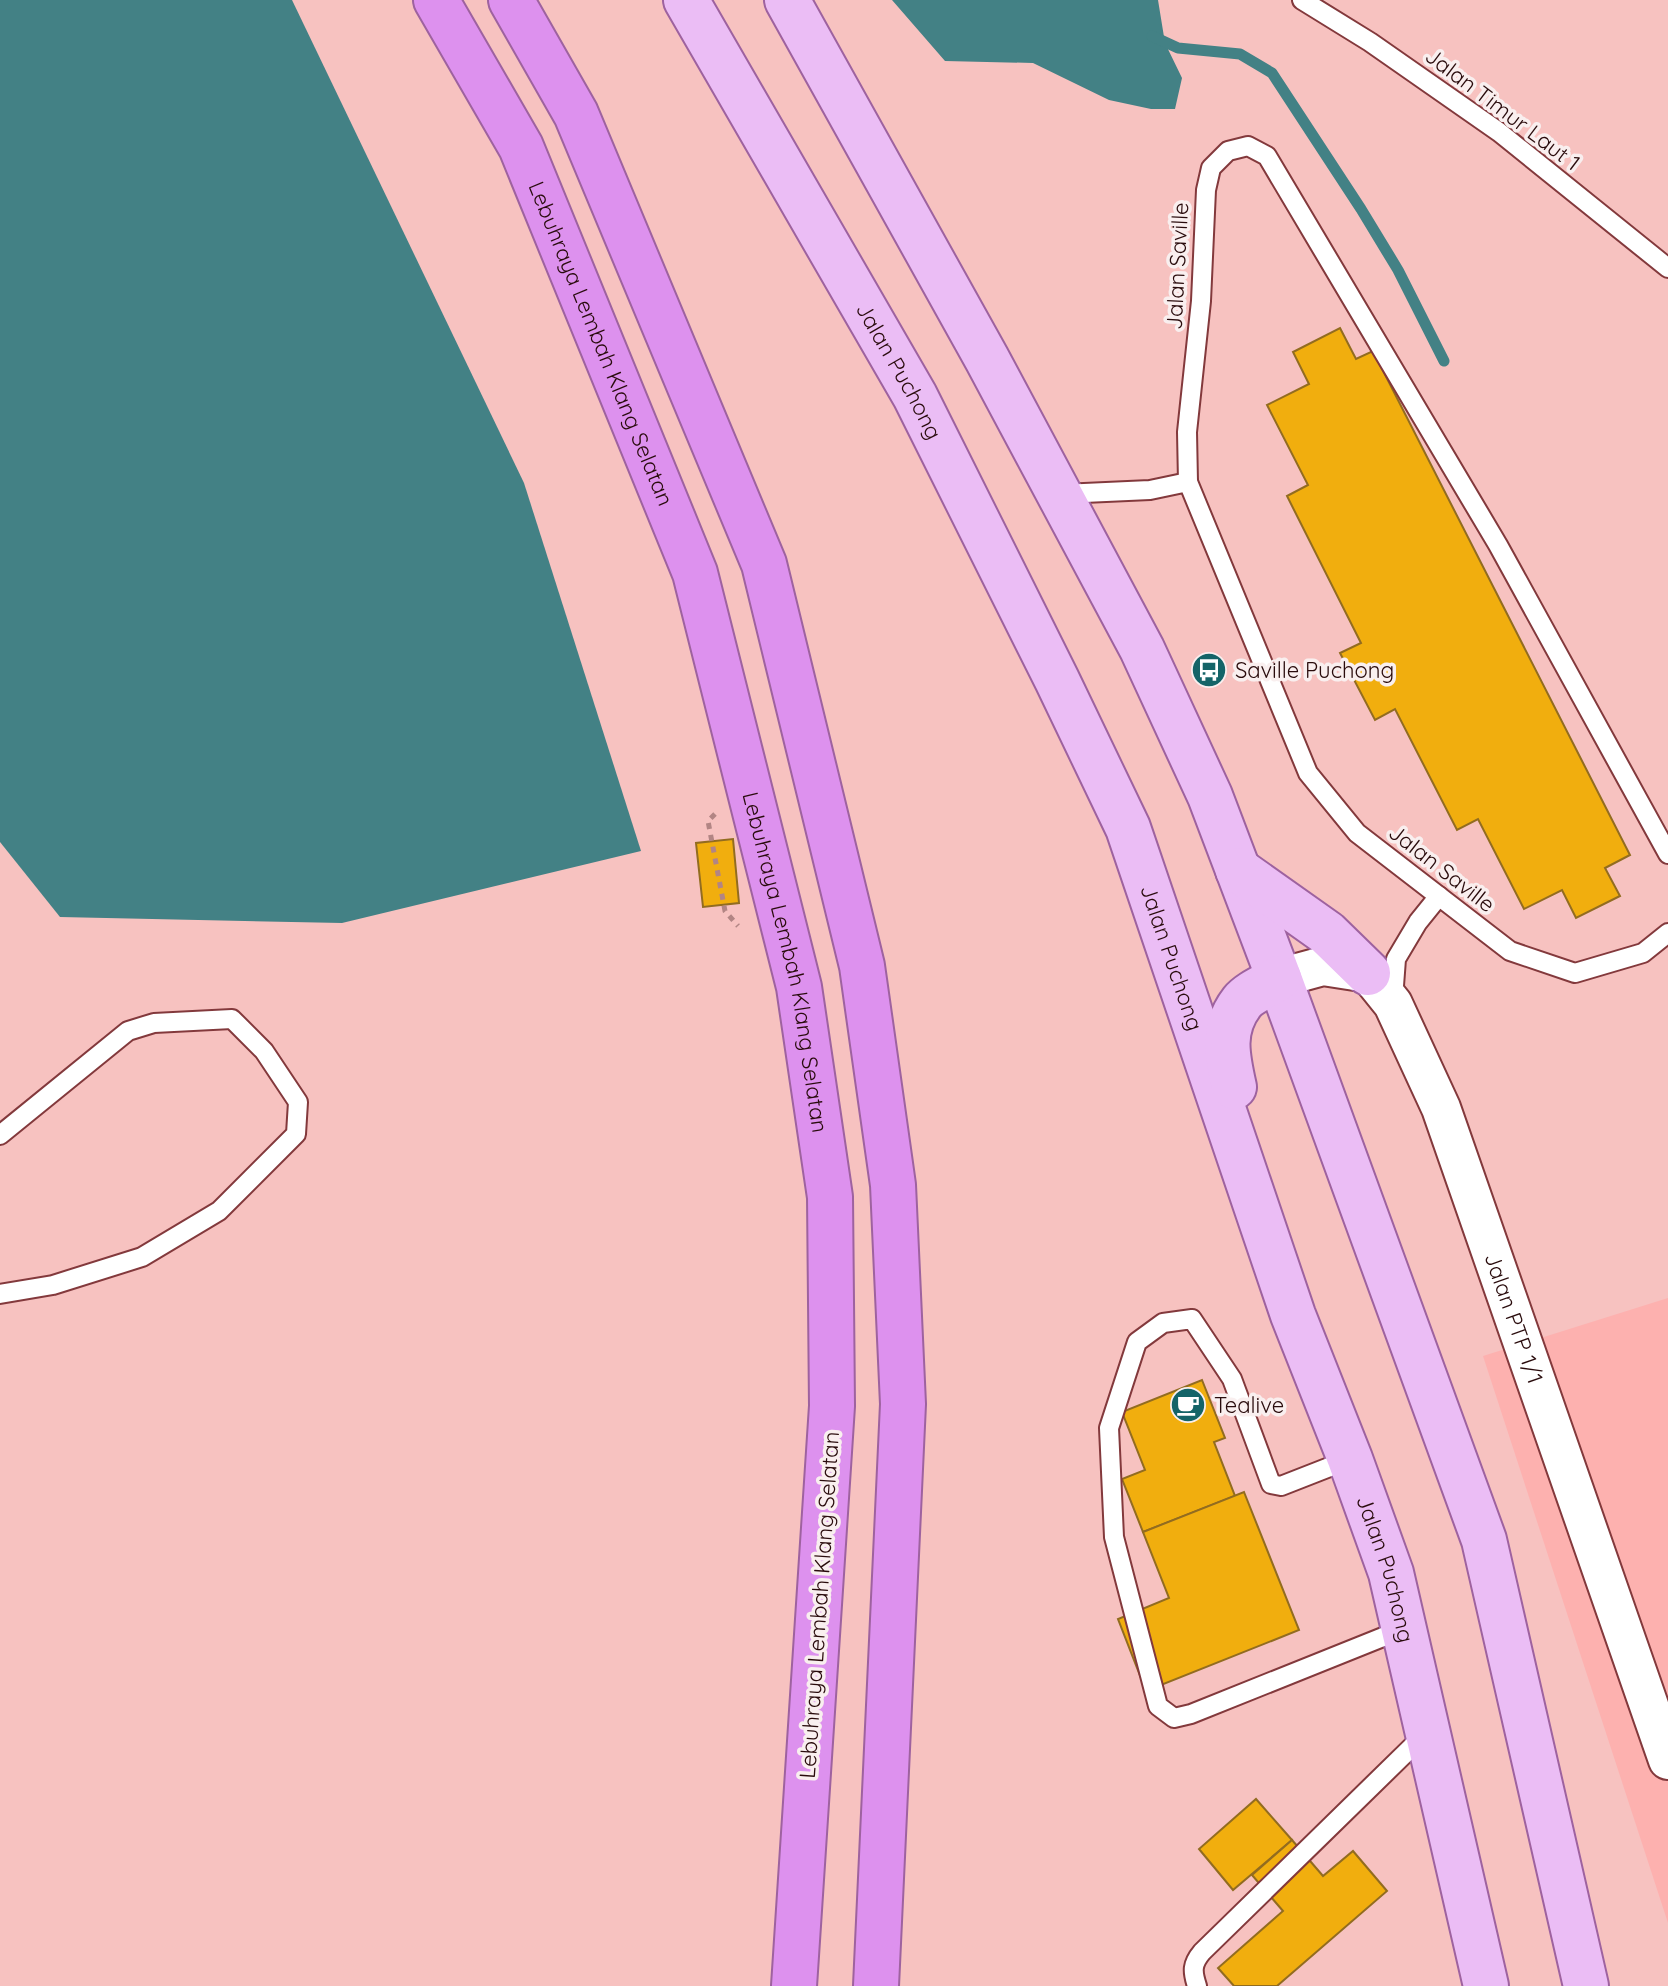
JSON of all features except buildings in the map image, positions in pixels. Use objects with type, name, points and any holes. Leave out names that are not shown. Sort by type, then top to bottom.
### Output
[{"type":"highway","name":"Lebuhraya Lembah Klang Selatan","points":[[436,0],[521,147],[695,573],[799,987],[830,1197],[832,1406],[794,1986]]},
{"type":"highway","points":[[511,0],[576,114],[764,564],[862,966],[893,1185],[903,1404],[876,1986]]},
{"type":"main road","name":"Jalan Puchong","points":[[686,0],[915,396],[1128,828],[1293,1315],[1391,1573],[1486,1986]]},
{"type":"main road","points":[[787,0],[1142,649],[1210,796],[1484,1540],[1586,1986]]},
{"type":"main road","points":[[1238,870],[1327,933],[1380,989]]},
{"type":"main road","points":[[1279,978],[1243,1001],[1229,1030],[1225,1051],[1238,1105],[1268,1186],[1293,1315]]},
{"type":"street","points":[[1279,978],[1323,966],[1380,989]]},
{"type":"street","name":"Jalan PTP 1/1","points":[[1380,989],[1441,1108],[1668,1760]]},
{"type":"lane","name":"Jalan Timur Laut 1","points":[[1302,0],[1370,42],[1499,132],[1668,268]]},
{"type":"lane","name":"Jalan Saville","points":[[1668,854],[1498,545],[1267,156],[1248,146],[1228,151],[1211,168],[1206,190],[1201,301],[1187,432],[1188,482],[1308,773],[1357,833],[1510,951],[1575,973],[1643,953],[1668,933]]},
{"type":"lane","points":[[1059,494],[1150,490],[1188,482]]},
{"type":"lane","points":[[1380,989],[1418,922],[1439,896]]},
{"type":"lane","points":[[0,1135],[128,1031],[154,1023],[232,1019],[264,1051],[298,1102],[296,1134],[219,1211],[142,1257],[53,1285],[0,1294]]},
{"type":"lane","points":[[1350,1459],[1281,1486],[1271,1484],[1232,1379],[1192,1319],[1163,1323],[1137,1342],[1109,1428],[1114,1537],[1158,1706],[1174,1718],[1191,1714],[1404,1629]]},
{"type":"lane","points":[[1197,1986],[1192,1971],[1195,1960],[1202,1952],[1427,1732]]},
{"type":"shaded area","points":[[1668,1298],[1668,1923],[1483,1356]]},
{"type":"water","points":[[0,0],[292,0],[524,483],[641,851],[342,923],[60,917],[0,842]]},
{"type":"water","points":[[892,0],[1158,0],[1165,43],[1182,78],[1175,109],[1151,109],[1109,100],[1033,63],[945,61]]},
{"type":"waterway","points":[[1152,36],[1178,48],[1240,54],[1272,73],[1398,270],[1444,361]]},
{"type":"place","name":"Saville Puchong","points":[[1209,670]]},
{"type":"place","name":"Tealive","points":[[1188,1405]]}]
